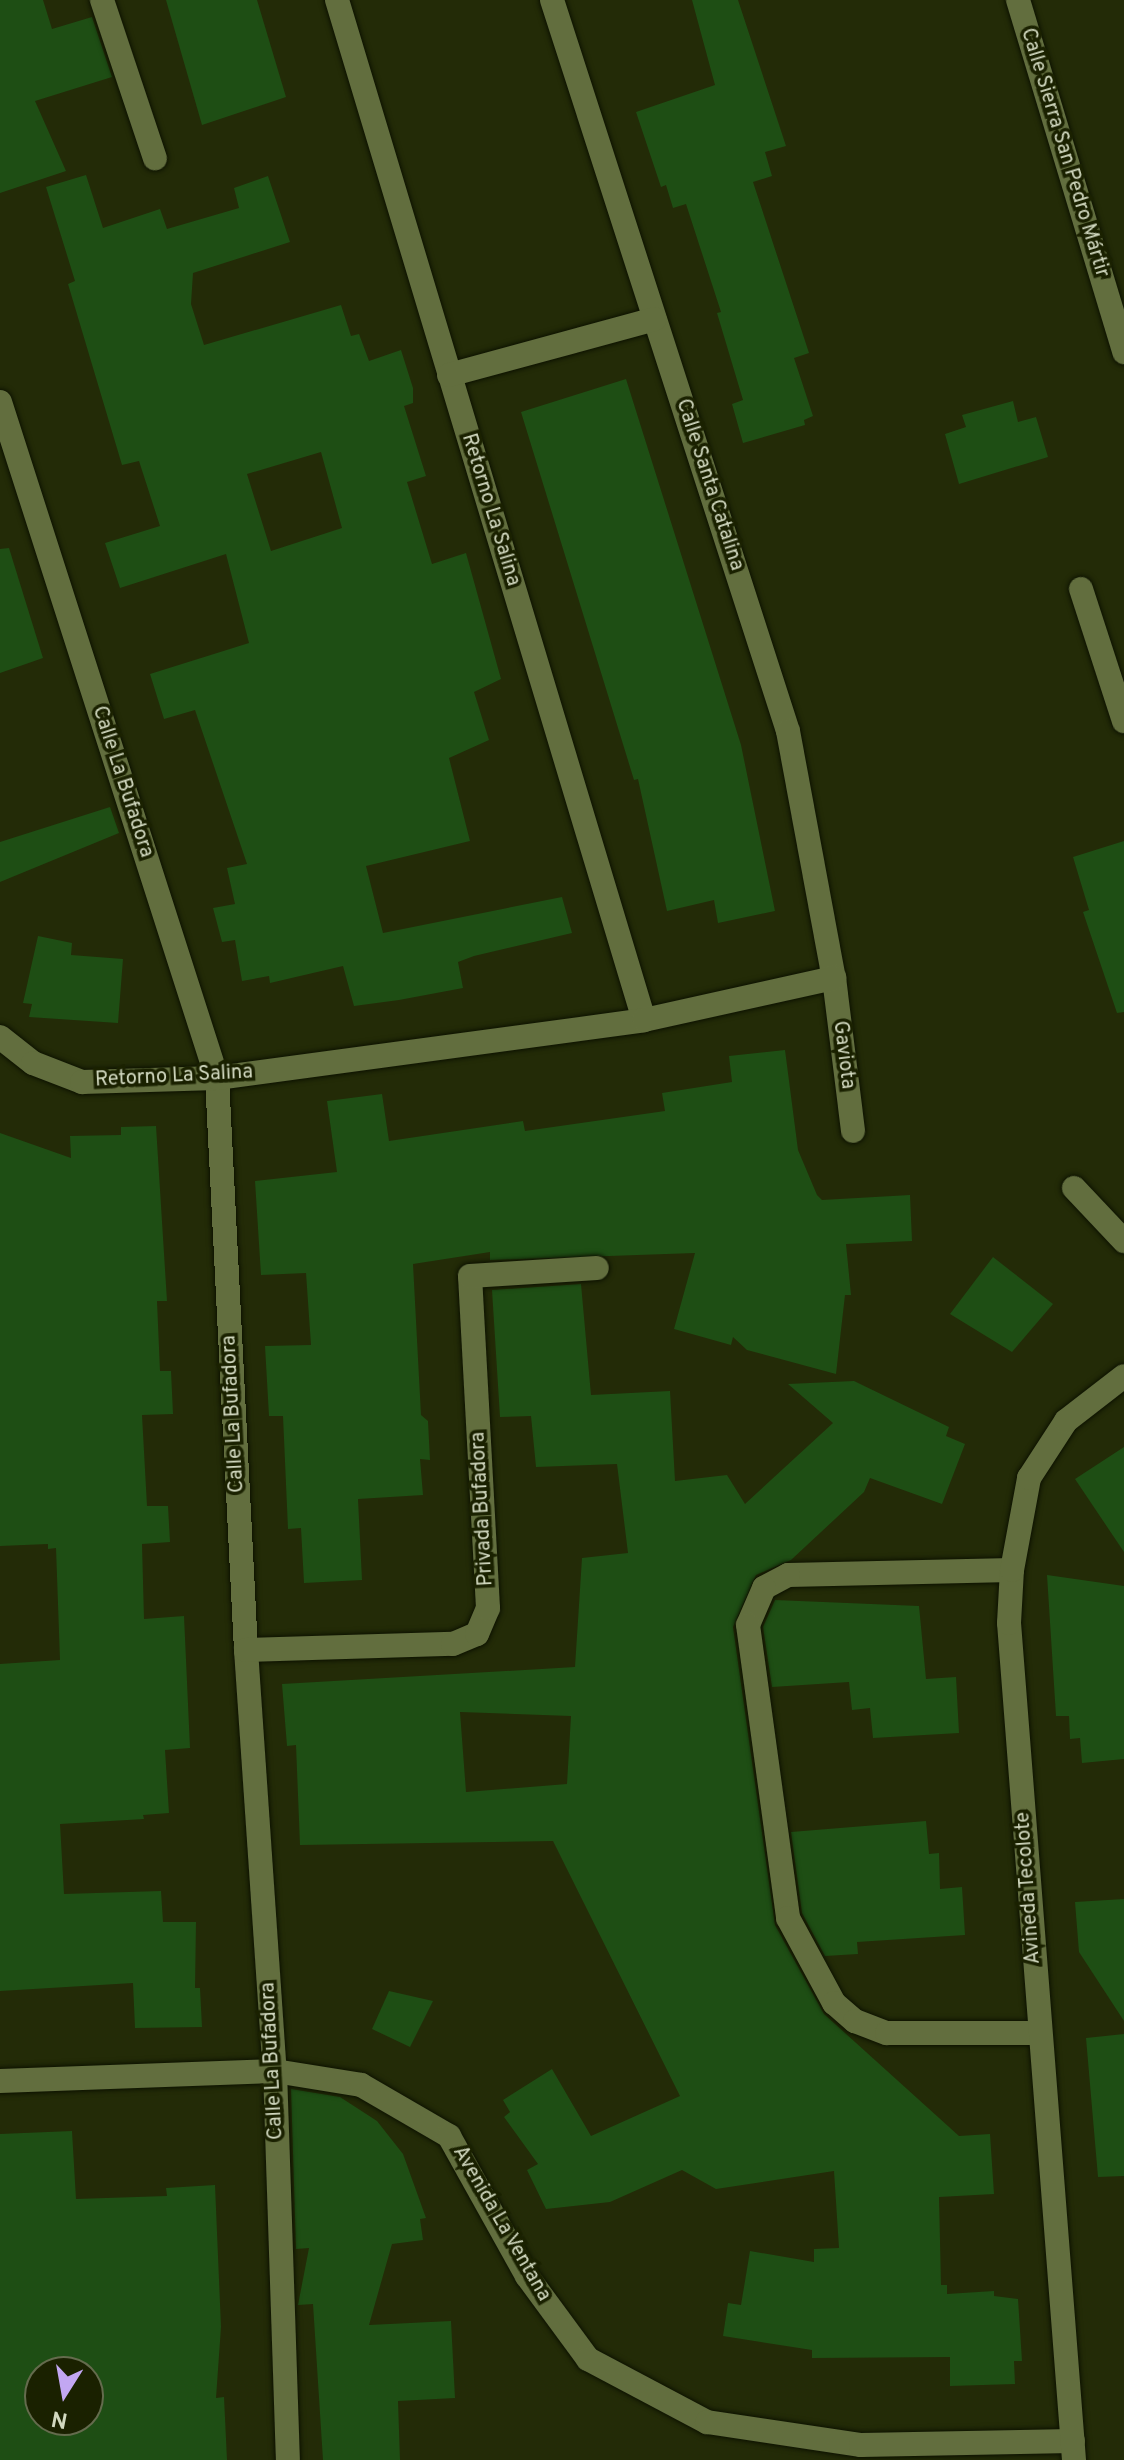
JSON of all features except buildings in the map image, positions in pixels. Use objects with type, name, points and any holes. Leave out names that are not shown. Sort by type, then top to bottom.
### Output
[{"type":"street","points":[[102,0],[155,158]]},
{"type":"street","name":"Retorno La Salina","points":[[337,0],[644,1020]]},
{"type":"street","name":"Calle Santa Catalina","points":[[552,0],[788,731],[834,978]]},
{"type":"street","name":"Calle Sierra San Pedro Mártir","points":[[1018,0],[1124,352]]},
{"type":"street","points":[[449,375],[655,319]]},
{"type":"street","name":"Calle La Bufadora","points":[[0,402],[217,1078],[246,1650],[275,2071],[288,2460]]},
{"type":"street","points":[[1081,589],[1118,688],[1124,721]]},
{"type":"street","name":"Retorno La Salina","points":[[0,1037],[33,1063],[82,1082],[217,1078],[644,1020],[834,978]]},
{"type":"street","name":"Gaviota","points":[[834,978],[853,1131]]},
{"type":"street","points":[[1074,1188],[1124,1241]]},
{"type":"street","name":"Privada Bufadora","points":[[246,1650],[453,1644],[477,1634],[488,1608],[470,1276],[597,1268]]},
{"type":"street","name":"Avineda Tecolote","points":[[1073,2450],[1009,1623],[1012,1570],[1029,1478],[1066,1421],[1124,1376]]},
{"type":"street","points":[[1012,1570],[788,1575],[764,1588],[748,1625],[788,1918],[834,2003],[855,2021],[887,2033],[1040,2033]]},
{"type":"street","name":"Avenida La Ventana","points":[[0,2081],[275,2071],[361,2085],[449,2136],[527,2276],[588,2359],[707,2422],[861,2445],[1073,2450]]}]
